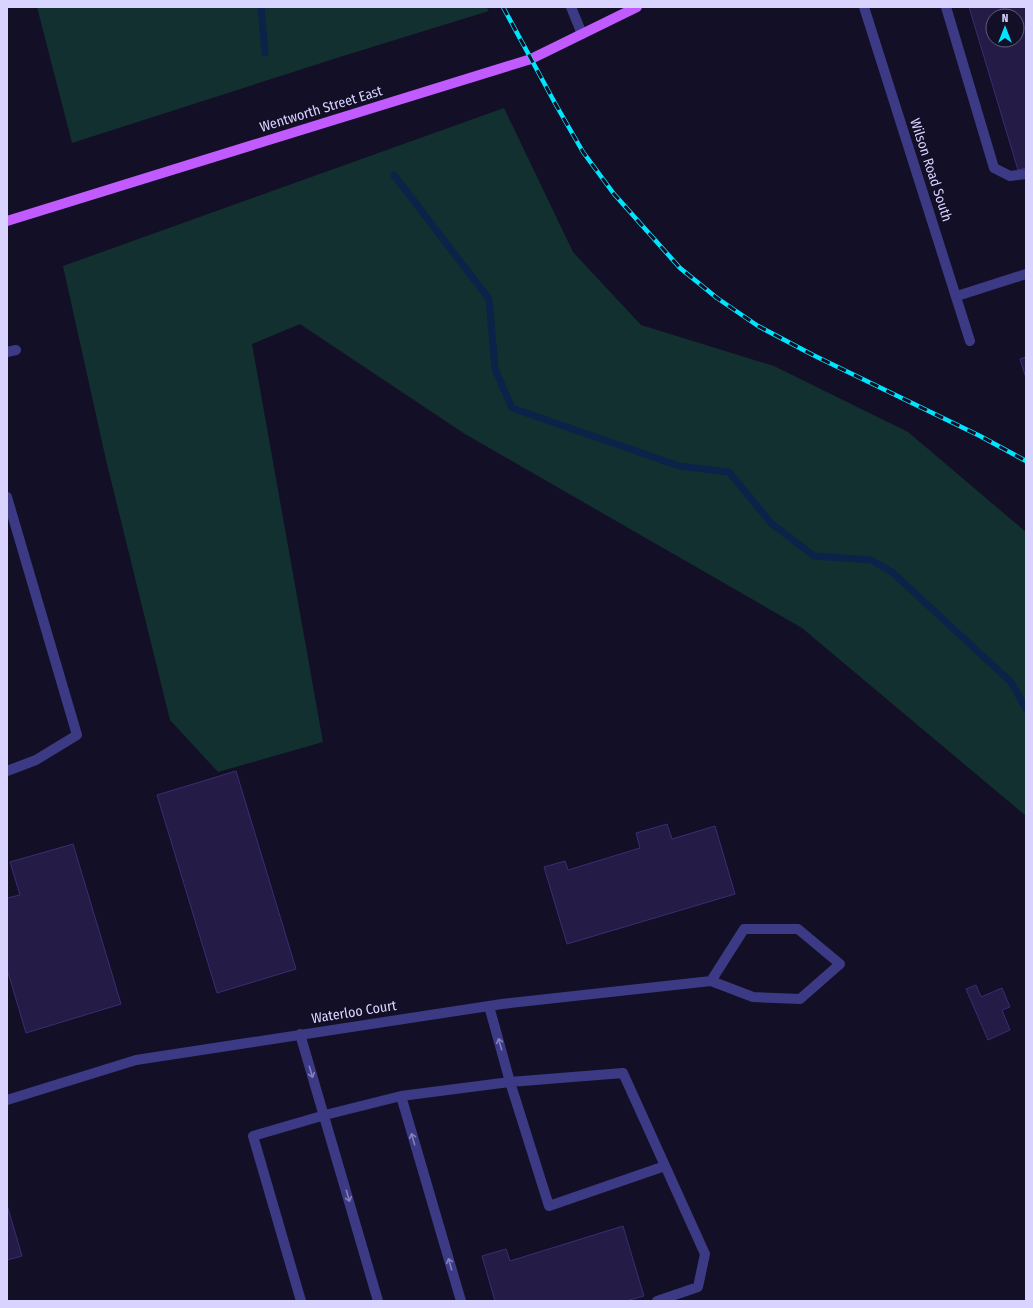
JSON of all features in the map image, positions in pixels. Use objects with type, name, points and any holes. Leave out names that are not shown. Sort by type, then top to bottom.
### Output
[{"type":"main road","name":"Wentworth Street East","points":[[7,221],[531,59],[636,7]]},
{"type":"street","points":[[571,7],[582,34]]},
{"type":"street","name":"Wilson Road South","points":[[864,7],[957,296],[970,341]]},
{"type":"street","points":[[946,7],[994,168],[1010,176],[1026,174]]},
{"type":"street","points":[[957,296],[1026,274]]},
{"type":"street","points":[[7,497],[77,735],[36,760],[7,772]]},
{"type":"street","name":"Waterloo Court","points":[[7,1100],[136,1060],[489,1006],[711,981],[753,997],[800,999],[840,964],[798,929],[744,929],[711,981]]},
{"type":"street","points":[[489,1006],[510,1082],[549,1206],[665,1166]]},
{"type":"street","points":[[300,1034],[378,1301]]},
{"type":"street","points":[[302,1301],[254,1136],[324,1115],[400,1096],[510,1082],[622,1073],[704,1254],[698,1287],[657,1301]]},
{"type":"street","points":[[400,1096],[461,1301]]},
{"type":"green space","points":[[37,7],[486,7],[489,11],[72,143]]},
{"type":"green space","points":[[504,108],[573,252],[641,325],[774,366],[908,432],[1026,532],[1026,816],[802,628],[465,434],[300,324],[252,344],[323,742],[218,772],[170,720],[106,460],[63,266]]},
{"type":"building","points":[[969,7],[1026,7],[1026,168],[1018,170]]},
{"type":"building","points":[[1026,357],[1026,378],[1020,359]]},
{"type":"building","points":[[236,771],[296,969],[217,993],[157,795]]},
{"type":"building","points":[[667,824],[672,839],[715,826],[735,894],[567,944],[544,867],[565,861],[568,870],[640,848],[636,833]]},
{"type":"building","points":[[73,844],[121,1004],[26,1033],[7,969],[7,898],[20,895],[10,862]]},
{"type":"building","points":[[976,985],[981,997],[1002,988],[1010,1007],[1002,1010],[1010,1030],[988,1040],[966,989]]},
{"type":"building","points":[[7,1205],[22,1256],[7,1260]]},
{"type":"building","points":[[623,1226],[644,1296],[626,1301],[495,1301],[482,1256],[506,1249],[510,1261]]},
{"type":"waterway","points":[[261,7],[265,53]]},
{"type":"waterway","points":[[394,175],[489,299],[495,369],[512,408],[679,466],[729,472],[771,523],[814,556],[871,560],[892,572],[1011,682],[1026,709]]},
{"type":"railway","points":[[503,7],[583,152],[614,194],[680,268],[717,298],[758,326],[813,355],[980,436],[1026,461]]}]
